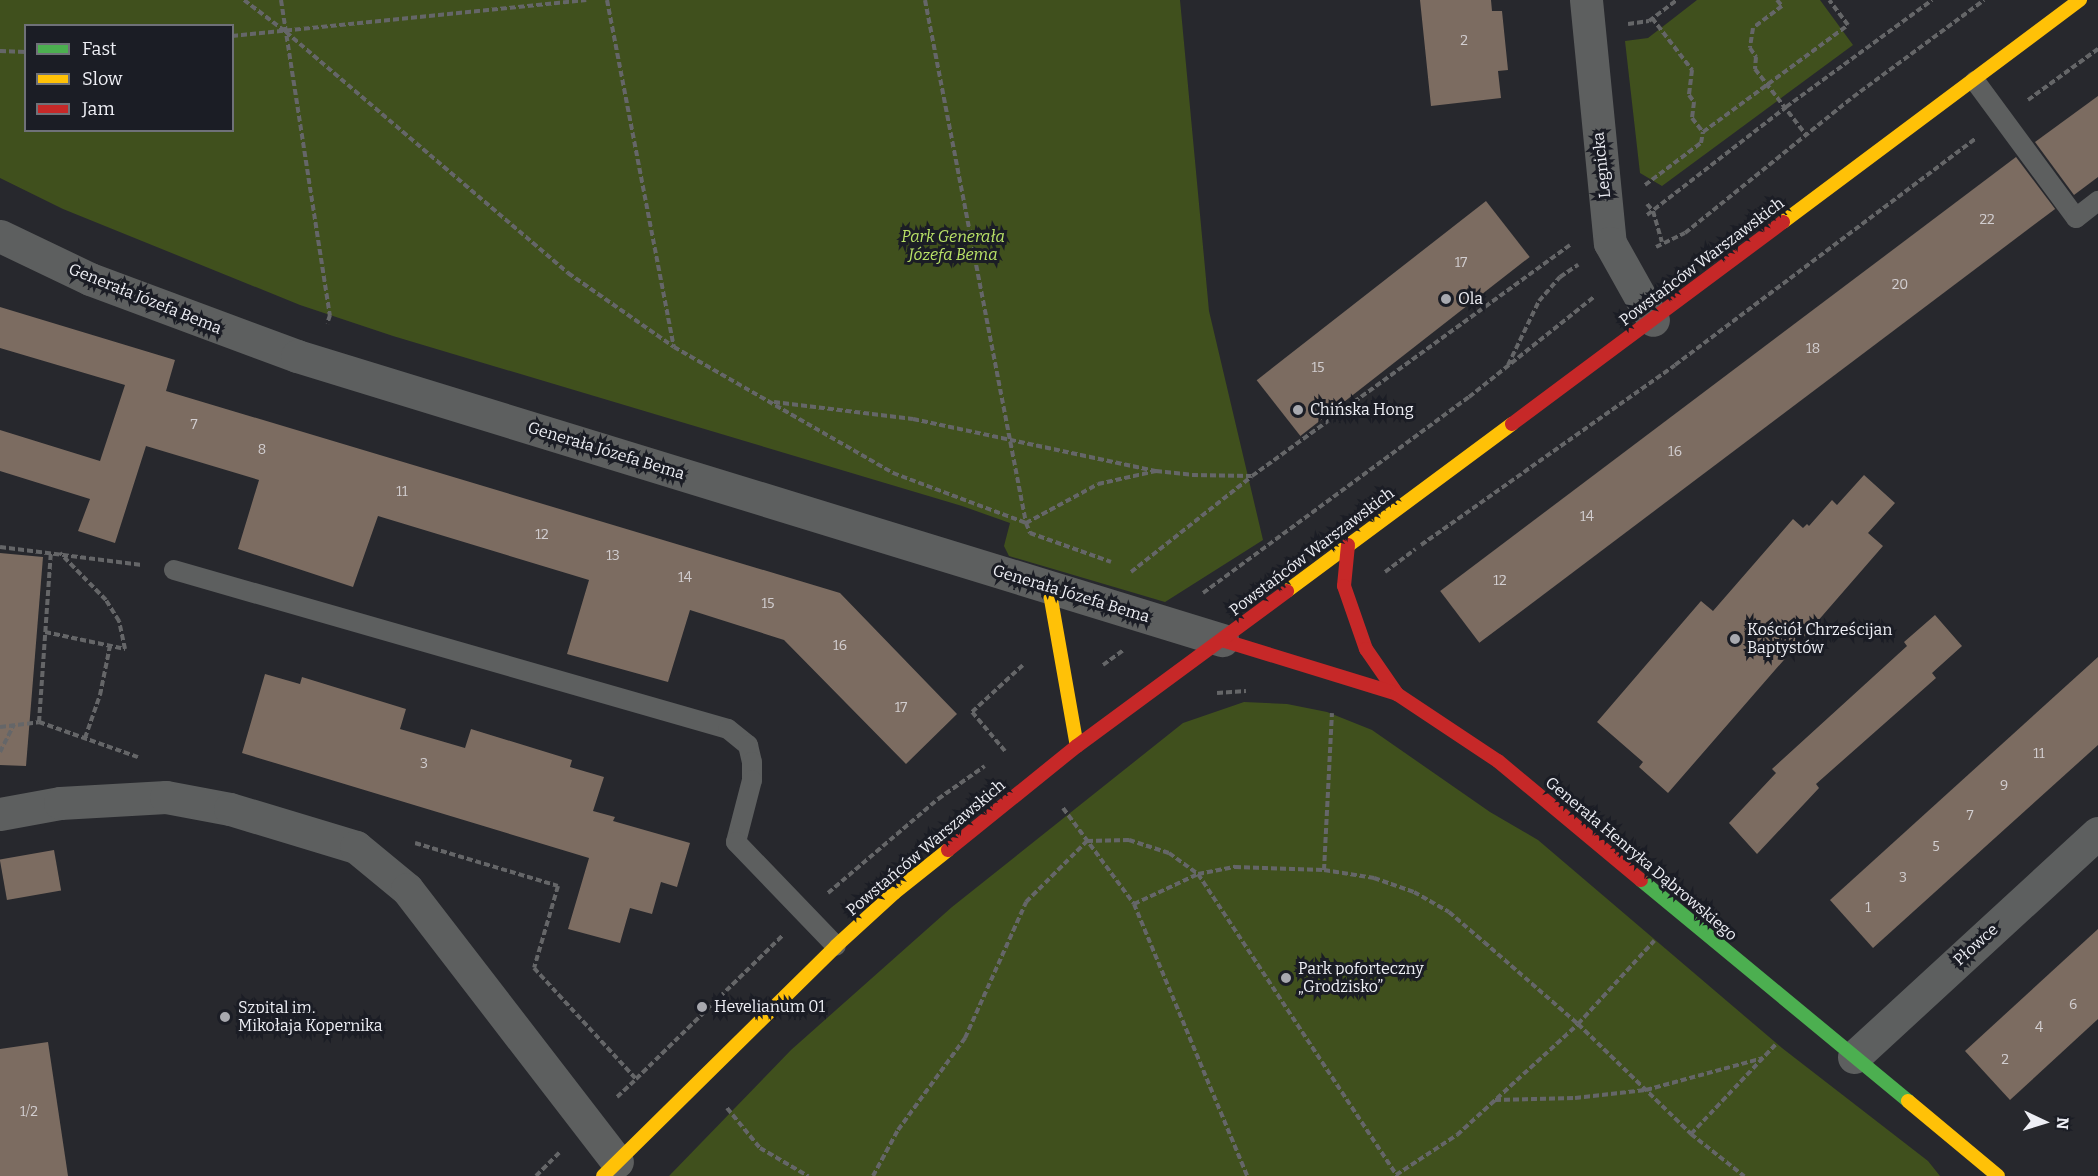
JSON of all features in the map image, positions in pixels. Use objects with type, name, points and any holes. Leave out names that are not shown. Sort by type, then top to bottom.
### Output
[{"type":"street","name":"Legnicka","points":[[1586,0],[1610,243],[1653,320]]},
{"type":"street","name":"Powstańców Warszawskich","points":[[610,1169],[836,946],[903,886],[1077,746],[1975,81],[2080,0]]},
{"type":"street","name":"Generała Józefa Bema","points":[[0,236],[90,279],[197,321],[315,362],[1222,640]]},
{"type":"street","points":[[1348,545],[1344,586],[1366,649],[1397,694]]},
{"type":"street","points":[[1049,588],[1077,746]]},
{"type":"street","name":"Generała Henryka Dąbrowskiego","points":[[1222,640],[1397,694],[1498,761],[1998,1176]]},
{"type":"street","points":[[0,814],[60,803],[166,797],[230,809],[356,847],[407,890],[610,1169]]},
{"type":"street","name":"Płowce","points":[[1854,1057],[2098,833]]},
{"type":"lane","points":[[1975,81],[2076,218],[2098,201]]},
{"type":"lane","points":[[174,570],[728,729],[748,745],[752,762],[752,780],[736,842],[836,946]]},
{"type":"path","points":[[244,0],[286,32],[568,273],[674,346],[893,472],[1026,523],[1098,484],[1156,471]]},
{"type":"path","points":[[281,0],[330,315],[315,362]]},
{"type":"path","points":[[234,36],[586,0]]},
{"type":"path","points":[[607,0],[674,346]]},
{"type":"path","points":[[925,0],[1026,523],[1030,533]]},
{"type":"path","points":[[1640,23],[1652,18],[1677,0]]},
{"type":"path","points":[[1777,0],[1782,6],[1753,28],[1750,48],[1756,57],[1755,69],[1807,136]]},
{"type":"path","points":[[1702,132],[1848,25],[1829,0]]},
{"type":"path","points":[[1646,216],[1786,107],[1932,0]]},
{"type":"path","points":[[1662,242],[1685,233],[1853,97],[1984,0]]},
{"type":"path","points":[[1637,191],[1701,143],[1702,132],[1692,118],[1694,102],[1689,95],[1692,70],[1652,18]]},
{"type":"path","points":[[1418,547],[1675,365],[2098,49]]},
{"type":"path","points":[[0,51],[24,51]]},
{"type":"path","points":[[1131,572],[1252,476],[1429,345],[1578,240]]},
{"type":"path","points":[[1507,369],[1539,301],[1560,277],[1585,260]]},
{"type":"path","points":[[1163,622],[1507,369],[1594,297]]},
{"type":"path","points":[[770,401],[913,419],[1156,471],[1192,475],[1252,476]]},
{"type":"path","points":[[0,547],[174,570]]},
{"type":"path","points":[[39,722],[51,552]]},
{"type":"path","points":[[45,632],[126,649],[119,621],[106,600],[60,554]]},
{"type":"path","points":[[85,738],[100,694],[110,646]]},
{"type":"path","points":[[1005,751],[972,712],[1032,657]]},
{"type":"path","points":[[1210,695],[1220,691],[1254,691]]},
{"type":"path","points":[[1324,870],[1332,704]]},
{"type":"path","points":[[0,727],[39,722],[146,760]]},
{"type":"path","points":[[0,752],[14,724]]},
{"type":"path","points":[[995,758],[1010,748]]},
{"type":"path","points":[[411,841],[558,886],[534,968],[636,1079],[804,914],[938,799],[986,765]]},
{"type":"path","points":[[1059,803],[1134,904],[1247,1176]]},
{"type":"path","points":[[873,1176],[898,1130],[965,1038],[1026,902],[1087,841],[1129,840],[1145,843],[1169,853],[1198,874],[1396,1176],[1457,1135],[1578,1024],[1657,938]]},
{"type":"path","points":[[1134,904],[1198,874],[1235,867],[1324,870],[1374,878],[1414,892],[1449,912],[1578,1024],[1690,1134],[1744,1176]]},
{"type":"path","points":[[1495,1100],[1575,1098],[1646,1090],[1763,1059]]},
{"type":"path","points":[[723,1102],[760,1148],[808,1176]]},
{"type":"green space","name":"Park Generała Józefa Bema","points":[[0,0],[1180,0],[1209,311],[1263,540],[1165,602],[1009,556],[1004,546],[1010,523],[962,506],[393,336],[300,305],[63,209],[0,178]]},
{"type":"green space","points":[[1697,0],[1820,0],[1853,45],[1662,186],[1640,173],[1625,41],[1648,38]]},
{"type":"green space","name":"Park poforteczny „Grodzisko”","points":[[1244,702],[1287,704],[1327,712],[1372,730],[1490,812],[1538,840],[1782,1048],[1928,1161],[1940,1176],[669,1176],[791,1050],[952,907],[1183,723]]},
{"type":"building","points":[[1420,0],[1491,0],[1492,11],[1502,11],[1508,70],[1498,71],[1501,98],[1431,106]]},
{"type":"building","points":[[2098,96],[2098,177],[2074,195],[2035,142]]},
{"type":"building","points":[[2016,157],[2055,209],[1479,643],[1440,591]]},
{"type":"building","points":[[1486,201],[1530,257],[1300,436],[1257,380]]},
{"type":"building","points":[[0,307],[175,360],[166,391],[840,593],[957,714],[906,764],[784,640],[690,610],[668,682],[567,654],[589,580],[378,516],[353,587],[238,549],[259,480],[146,446],[115,543],[78,531],[90,499],[0,471],[0,430],[100,461],[125,385],[0,348]]},
{"type":"building","name":"Kościół Chrześcijan Baptystów","points":[[1864,475],[1895,503],[1868,533],[1883,546],[1668,793],[1639,767],[1643,762],[1597,722],[1701,601],[1713,611],[1793,519],[1803,528],[1807,524],[1809,526],[1832,500],[1837,505]]},
{"type":"building","points":[[0,553],[43,557],[26,766],[0,765]]},
{"type":"building","points":[[1935,615],[1962,646],[1932,673],[1936,678],[1816,784],[1819,788],[1757,854],[1729,823],[1776,773],[1772,769],[1907,646],[1904,642]]},
{"type":"building","points":[[2098,657],[2098,745],[1873,948],[1830,900]]},
{"type":"building","points":[[265,674],[300,684],[302,677],[406,709],[400,729],[465,748],[471,729],[572,760],[570,767],[604,777],[593,811],[615,817],[613,821],[690,843],[677,887],[661,882],[652,914],[630,908],[620,943],[568,929],[589,858],[242,753]]},
{"type":"building","points":[[54,850],[61,890],[7,900],[0,860]]},
{"type":"building","points":[[2098,929],[2098,1019],[2010,1100],[1965,1051]]},
{"type":"building","points":[[48,1042],[68,1176],[0,1176],[0,1049]]},
{"type":"traffic: fast","points":[[1641,880],[1908,1101]]},
{"type":"traffic: slow","points":[[1783,222],[2080,0]]},
{"type":"traffic: slow","points":[[1287,591],[1512,424]]},
{"type":"traffic: slow","points":[[1049,588],[1077,746]]},
{"type":"traffic: slow","points":[[603,1176],[836,946],[894,893],[948,850]]},
{"type":"traffic: slow","points":[[1908,1101],[1998,1176]]},
{"type":"traffic: jam","points":[[1512,424],[1783,222]]},
{"type":"traffic: jam","points":[[1348,545],[1344,586],[1366,649],[1397,694]]},
{"type":"traffic: jam","points":[[948,850],[1077,746],[1287,591]]},
{"type":"traffic: jam","points":[[1222,640],[1397,694],[1498,761],[1641,880]]},
{"type":"place","name":"Ola","points":[[1446,299]]},
{"type":"place","name":"Chińska Hong","points":[[1298,410]]},
{"type":"place","name":"Kościół Chrześcijan Baptystów","points":[[1735,639]]},
{"type":"place","name":"Park poforteczny „Grodzisko”","points":[[1286,978]]},
{"type":"place","name":"Hevelianum 01","points":[[702,1007]]},
{"type":"place","name":"Szpital im. Mikołaja Kopernika","points":[[225,1017]]}]
